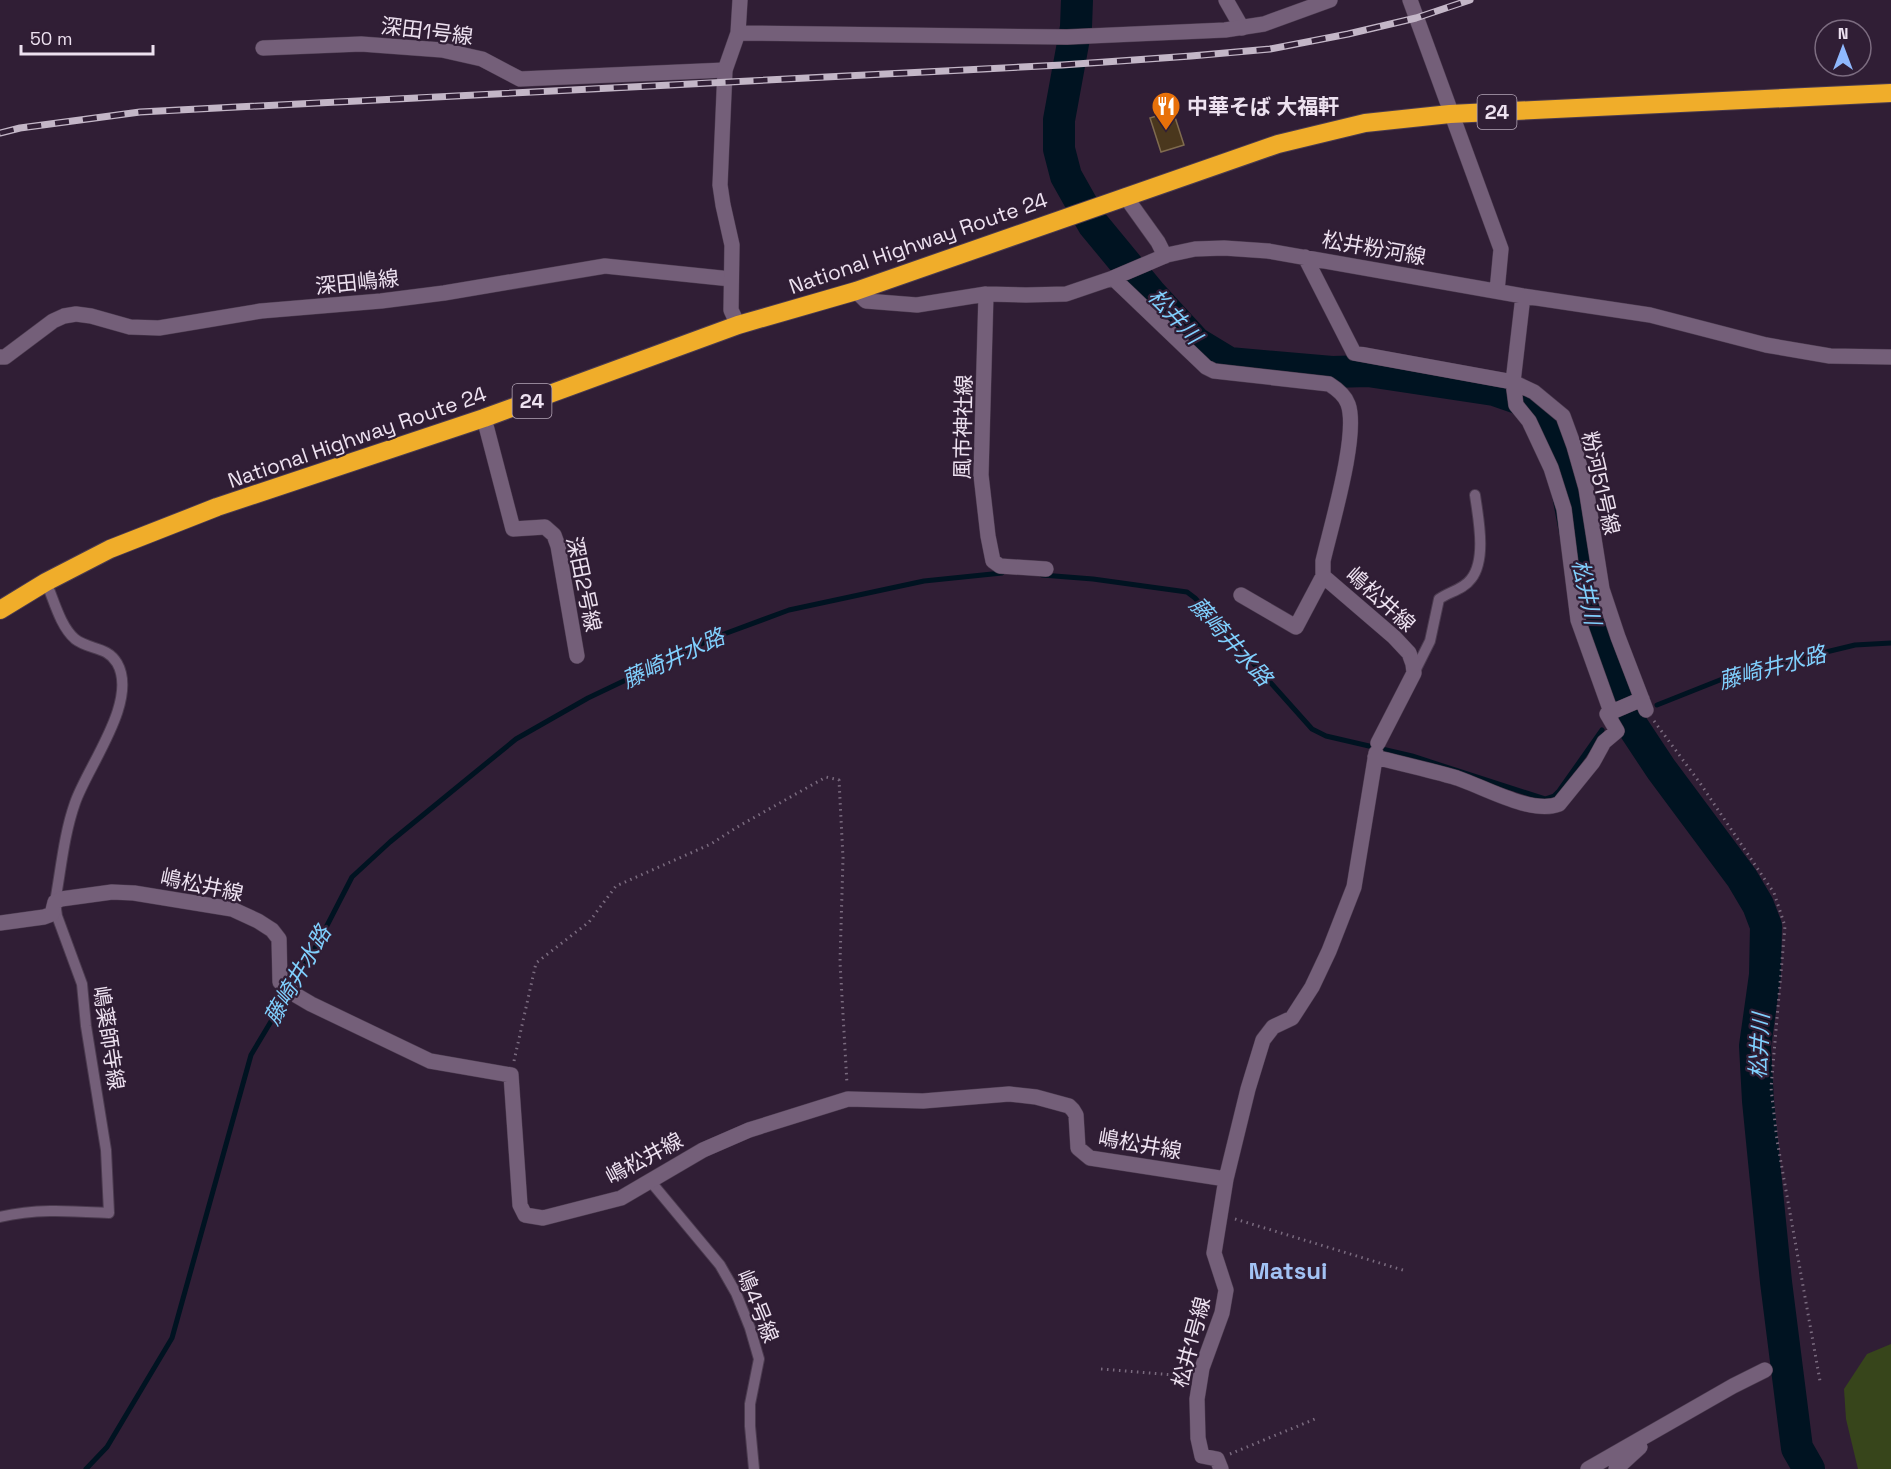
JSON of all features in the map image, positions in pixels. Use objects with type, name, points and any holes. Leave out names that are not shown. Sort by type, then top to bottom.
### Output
[{"type":"highway","name":"National Highway Route 24","points":[[0,610],[46,582],[110,549],[218,507],[484,418],[738,325],[856,291],[1278,144],[1365,123],[1450,114],[1891,93]]},
{"type":"street","points":[[738,325],[731,310],[732,245],[720,185],[725,70],[738,33],[740,0]]},
{"type":"street","points":[[1226,0],[1242,28]]},
{"type":"street","points":[[738,33],[1067,37],[1225,30],[1264,24],[1330,0]]},
{"type":"street","points":[[1410,0],[1501,249],[1497,291]]},
{"type":"street","name":"深田1号線","points":[[262,48],[361,44],[442,50],[482,59],[520,79],[725,70]]},
{"type":"street","points":[[1120,198],[1158,242],[1161,257]]},
{"type":"street","name":"松井粉河線","points":[[856,291],[866,301],[916,305],[986,294],[1066,294],[1161,257],[1195,249],[1224,248],[1268,251],[1523,296],[1650,315],[1766,345],[1830,356],[1891,357]]},
{"type":"street","name":"粉河51号線","points":[[1305,257],[1354,353],[1514,384],[1533,392],[1563,416],[1586,488],[1602,589],[1643,703]]},
{"type":"street","name":"深田嶋線","points":[[0,357],[5,357],[53,321],[76,314],[130,327],[159,328],[261,311],[371,302],[444,293],[604,266],[731,279]]},
{"type":"street","name":"嶋松井線","points":[[1117,276],[1206,367],[1215,372],[1329,384],[1340,391],[1348,402],[1352,435],[1323,561],[1323,576],[1394,637],[1408,653],[1414,674]]},
{"type":"street","name":"風市神社線","points":[[986,294],[981,475],[993,561],[1000,566],[1046,569]]},
{"type":"street","points":[[1376,751],[1528,804],[1551,807],[1559,804],[1593,762],[1605,742],[1617,731],[1578,620],[1564,509],[1551,468],[1529,421],[1516,405],[1514,384],[1523,296]]},
{"type":"street","name":"深田2号線","points":[[484,418],[513,529],[545,527],[554,535],[558,546],[577,656]]},
{"type":"street","points":[[1241,595],[1296,627],[1323,576]]},
{"type":"street","points":[[1226,1179],[1248,1089],[1263,1040],[1273,1027],[1292,1018],[1312,987],[1354,887],[1376,751],[1414,674]]},
{"type":"street","points":[[1609,713],[1643,703]]},
{"type":"street","name":"嶋松井線","points":[[0,923],[52,914],[55,902],[62,899],[112,892],[231,909],[258,921],[272,930],[279,939],[280,982],[289,990],[354,1026],[430,1061],[511,1075],[520,1205],[525,1215],[543,1218],[621,1198],[703,1150],[749,1130],[848,1099],[923,1101],[1009,1094],[1036,1097],[1069,1106],[1073,1110],[1076,1115],[1078,1148],[1090,1158],[1226,1179]]},
{"type":"street","name":"松井1号線","points":[[1219,1464],[1202,1456],[1198,1438],[1197,1399],[1200,1377],[1222,1313],[1226,1290],[1214,1253],[1226,1179]]},
{"type":"street","points":[[1588,1469],[1765,1370]]},
{"type":"street","points":[[1616,1469],[1660,1428]]},
{"type":"lane","points":[[1414,674],[1430,641],[1439,599],[1459,589],[1472,579],[1479,563],[1480,531],[1475,495]]},
{"type":"lane","name":"嶋薬師寺線","points":[[0,1217],[23,1211],[46,1210],[109,1213],[106,1150],[86,1026],[82,984],[57,916],[55,902],[75,803],[95,758],[108,738],[122,699],[121,674],[108,652],[84,645],[65,627],[46,582]]},
{"type":"lane","name":"嶋4号線","points":[[651,1182],[720,1265],[736,1293],[750,1328],[759,1359],[750,1404],[754,1469]]},
{"type":"path","points":[[1643,703],[1774,892],[1781,909],[1785,926],[1771,1088],[1820,1381]]},
{"type":"path","points":[[511,1075],[536,963],[589,922],[616,886],[711,844],[826,777],[839,780],[843,858],[840,962],[848,1099]]},
{"type":"path","points":[[1220,1215],[1406,1271]]},
{"type":"path","points":[[1101,1369],[1200,1377]]},
{"type":"path","points":[[1219,1464],[1315,1419]]},
{"type":"green space","points":[[1891,1344],[1891,1469],[1858,1469],[1846,1419],[1844,1389],[1867,1354]]},
{"type":"building","points":[[1173,111],[1184,145],[1161,152],[1150,118]]},
{"type":"waterway","name":"松井川","points":[[1077,0],[1076,27],[1059,120],[1059,149],[1066,176],[1093,224],[1150,293],[1196,343],[1229,363],[1332,372],[1368,371],[1494,390],[1520,399],[1535,410],[1554,442],[1563,468],[1592,622],[1618,704],[1661,769],[1742,878],[1758,905],[1766,926],[1765,975],[1755,1046],[1758,1101],[1776,1282],[1797,1448],[1809,1469]]},
{"type":"waterway","name":"藤崎井水路","points":[[86,1469],[107,1447],[172,1338],[251,1055],[319,941],[352,877],[390,842],[516,739],[588,698],[716,637],[789,610],[924,581],[1002,573]]},
{"type":"waterway","name":"藤崎井水路","points":[[1042,575],[1093,579],[1187,592],[1195,598],[1312,729],[1326,736],[1412,756],[1545,799],[1554,796],[1559,791],[1602,730]]},
{"type":"waterway","name":"藤崎井水路","points":[[1657,705],[1735,674],[1855,645],[1891,643]]},
{"type":"railway","points":[[0,133],[20,128],[140,112],[1062,65],[1270,49],[1416,18],[1470,0]]},
{"type":"place","name":"中華そば 大福軒","points":[[1166,132]]},
{"type":"district","name":"Matsui","points":[[1288,1270]]}]
